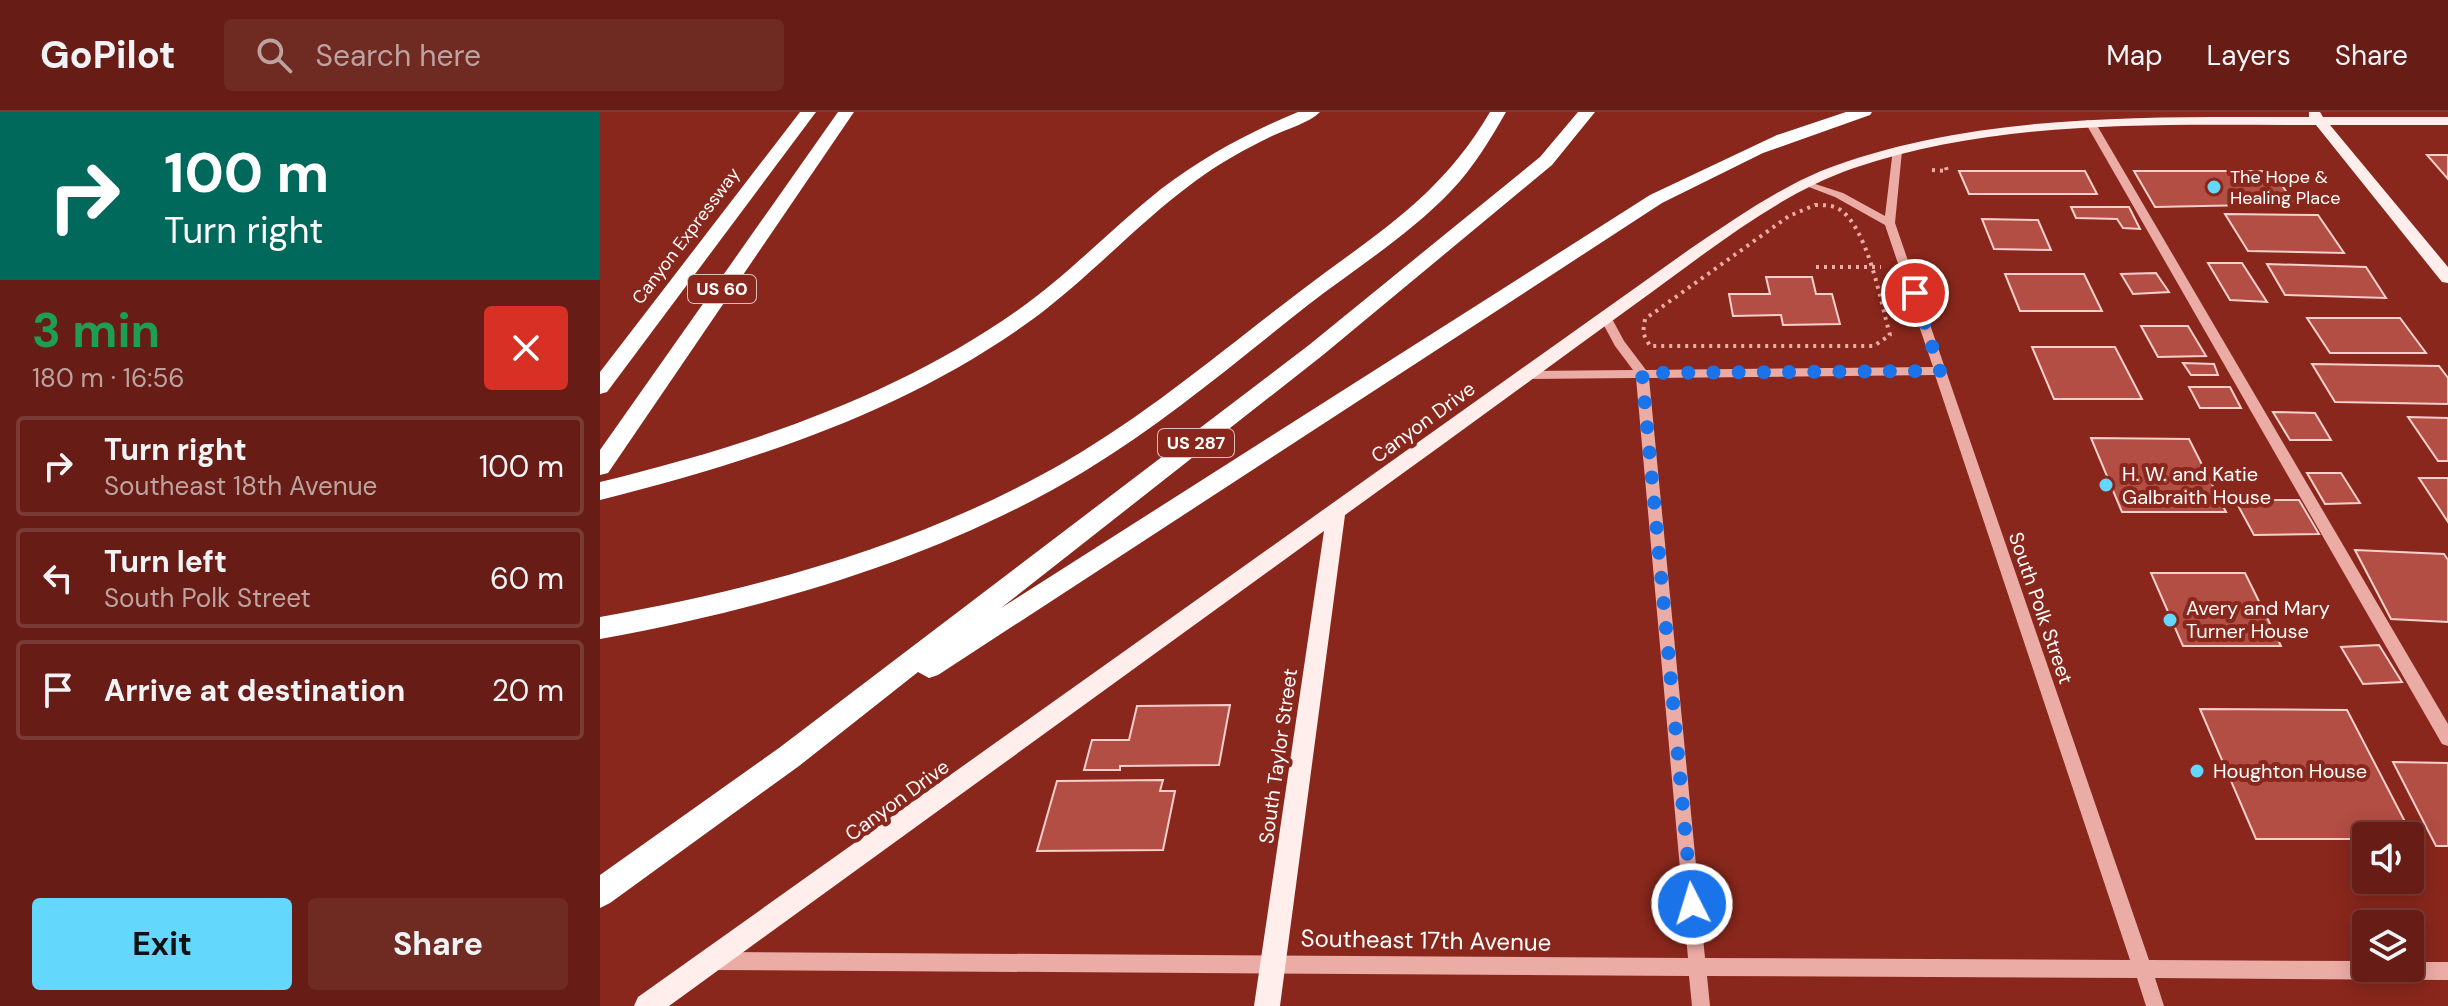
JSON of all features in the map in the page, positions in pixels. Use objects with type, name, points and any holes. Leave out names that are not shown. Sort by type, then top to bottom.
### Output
[{"type":"highway","name":"Canyon Expressway","points":[[600,387],[808,112]]},
{"type":"highway","name":"US 60","points":[[600,467],[846,112]]},
{"type":"highway","points":[[600,491],[762,448],[913,383],[972,350],[1035,307],[1188,177],[1267,132],[1312,112]]},
{"type":"highway","points":[[600,628],[660,618],[848,568],[956,528],[1044,485],[1161,408],[1437,194],[1477,148],[1498,112]]},
{"type":"highway","name":"US 287","points":[[600,893],[789,757],[1316,350],[1546,161],[1587,112]]},
{"type":"highway","points":[[789,757],[1656,199],[1752,149],[1804,129],[1864,112]]},
{"type":"main road","points":[[2155,121],[2206,112]]},
{"type":"main road","points":[[2315,116],[2448,278]]},
{"type":"main road","name":"Canyon Drive","points":[[647,1006],[1760,208],[1806,184],[1847,166],[1897,151],[1981,132],[2090,122],[2315,116],[2448,121]]},
{"type":"main road","name":"South Taylor Street","points":[[1267,1006],[1336,513]]},
{"type":"street","points":[[2090,122],[2448,739]]},
{"type":"street","name":"South Polk Street","points":[[1897,151],[1890,223],[2155,1006]]},
{"type":"street","points":[[1806,184],[1839,195],[1890,223]]},
{"type":"street","points":[[1606,318],[1619,343],[1642,373],[1701,1006]]},
{"type":"street","points":[[1527,375],[1940,371]]},
{"type":"street","name":"Southeast 17th Avenue","points":[[709,961],[2448,971]]},
{"type":"path","points":[[1815,205],[1834,206],[1850,219],[1857,230],[1869,267],[1890,335],[1874,346],[1650,346],[1643,333],[1645,319],[1789,216],[1815,205]]},
{"type":"path","points":[[1816,267],[1906,267]]},
{"type":"building","points":[[2427,155],[2448,155],[2448,179]]},
{"type":"building","points":[[1959,171],[2085,171],[2097,194],[1969,194]]},
{"type":"building","name":"The Hope & Healing Place","points":[[2134,171],[2272,171],[2295,204],[2155,207]]},
{"type":"building","points":[[2071,207],[2129,207],[2140,229],[2123,228],[2117,219],[2076,218]]},
{"type":"building","points":[[2225,214],[2318,215],[2344,253],[2248,251]]},
{"type":"building","points":[[1982,219],[2038,220],[2051,250],[1994,249]]},
{"type":"building","points":[[2208,263],[2242,263],[2267,302],[2230,300]]},
{"type":"building","points":[[2267,264],[2366,267],[2386,298],[2285,295]]},
{"type":"building","points":[[2156,273],[2169,292],[2133,294],[2121,274]]},
{"type":"building","points":[[2005,274],[2084,274],[2102,311],[2020,311]]},
{"type":"building","points":[[1766,277],[1812,277],[1816,294],[1832,294],[1840,324],[1783,325],[1781,315],[1733,316],[1729,294],[1770,294]]},
{"type":"building","points":[[2307,318],[2400,318],[2426,353],[2330,353]]},
{"type":"building","points":[[2141,326],[2188,326],[2206,356],[2158,357]]},
{"type":"building","points":[[2032,347],[2115,347],[2142,399],[2054,399]]},
{"type":"building","points":[[2183,363],[2214,364],[2218,375],[2191,375]]},
{"type":"building","points":[[2312,364],[2439,366],[2448,378],[2448,404],[2335,402]]},
{"type":"building","points":[[2189,387],[2230,387],[2241,408],[2200,408]]},
{"type":"building","points":[[2273,412],[2315,413],[2331,440],[2290,440]]},
{"type":"building","points":[[2408,417],[2448,418],[2448,461],[2438,461]]},
{"type":"building","points":[[2091,438],[2189,439],[2226,512],[2122,512]]},
{"type":"building","points":[[2307,473],[2341,473],[2360,503],[2325,504]]},
{"type":"building","points":[[2419,478],[2448,478],[2448,522]]},
{"type":"building","points":[[2235,500],[2299,500],[2319,534],[2254,535]]},
{"type":"building","points":[[2355,550],[2444,554],[2448,560],[2448,622],[2391,619]]},
{"type":"building","points":[[2151,573],[2245,573],[2281,646],[2183,646]]},
{"type":"building","points":[[2379,645],[2402,682],[2363,684],[2341,647]]},
{"type":"building","points":[[1230,705],[1219,765],[1120,766],[1120,770],[1084,770],[1092,740],[1129,740],[1137,706]]},
{"type":"building","points":[[2200,709],[2347,710],[2405,822],[2352,822],[2352,839],[2256,839]]},
{"type":"building","points":[[2393,762],[2448,763],[2448,846],[2436,846]]},
{"type":"building","points":[[1163,780],[1160,791],[1175,791],[1163,850],[1037,851],[1057,781]]},
{"type":"place","name":"The Hope & Healing Place","points":[[2214,187]]},
{"type":"place","name":"H. W. and Katie Galbraith House","points":[[2106,485]]},
{"type":"place","name":"Avery and Mary Turner House","points":[[2170,620]]},
{"type":"place","name":"Houghton House","points":[[2197,771]]},
{"type":"route","points":[[1692,904],[1642,373],[1940,371],[1915,293]]}]
